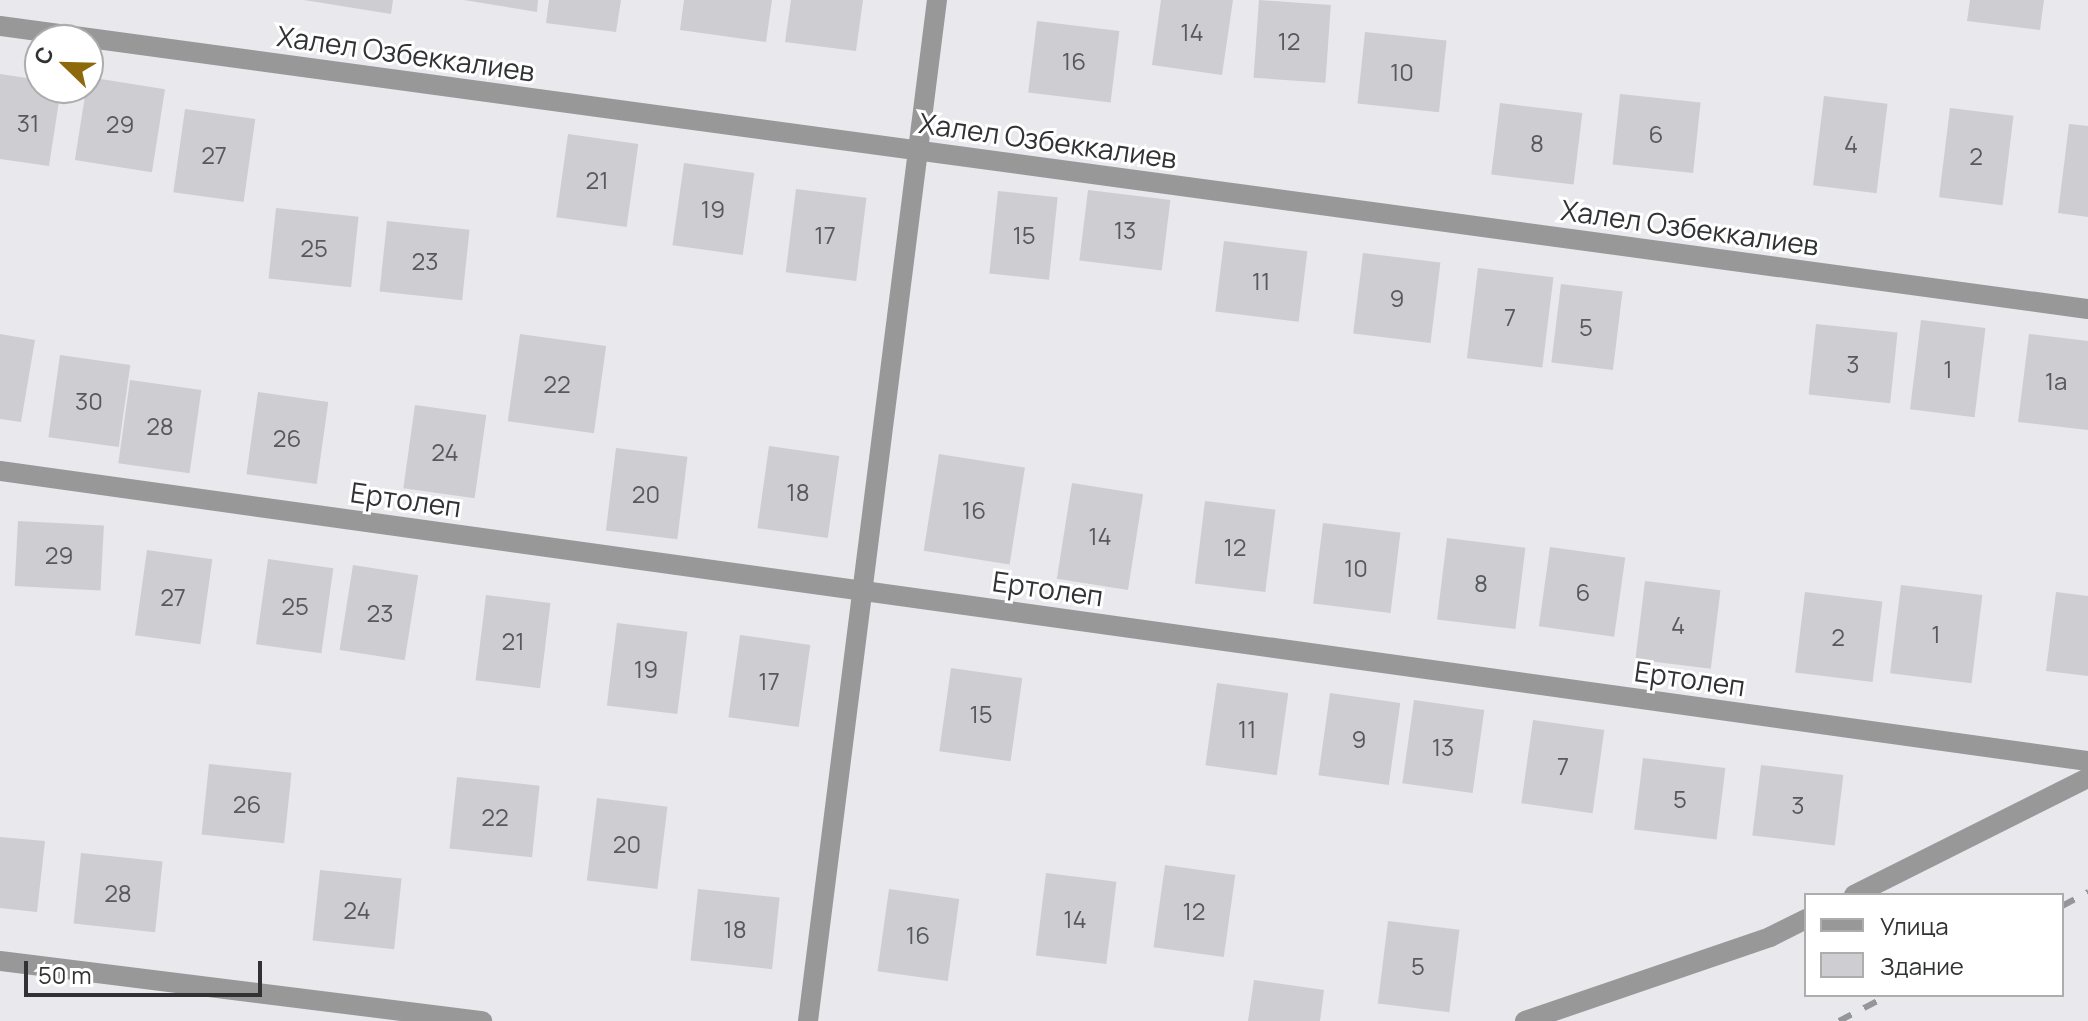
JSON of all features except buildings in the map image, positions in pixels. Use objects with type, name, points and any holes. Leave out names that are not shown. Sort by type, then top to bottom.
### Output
[{"type":"street","points":[[808,1021],[937,0]]},
{"type":"street","name":"Халел Озбеккалиев","points":[[0,26],[2088,309]]},
{"type":"street","name":"Ертолеп","points":[[0,471],[2088,761]]},
{"type":"street","points":[[1858,893],[2088,778]]},
{"type":"street","points":[[1525,1021],[1770,937],[1804,920]]},
{"type":"street","points":[[0,961],[482,1021]]},
{"type":"railway","points":[[2064,905],[2088,892]]},
{"type":"railway","points":[[1839,1021],[1885,997]]}]
